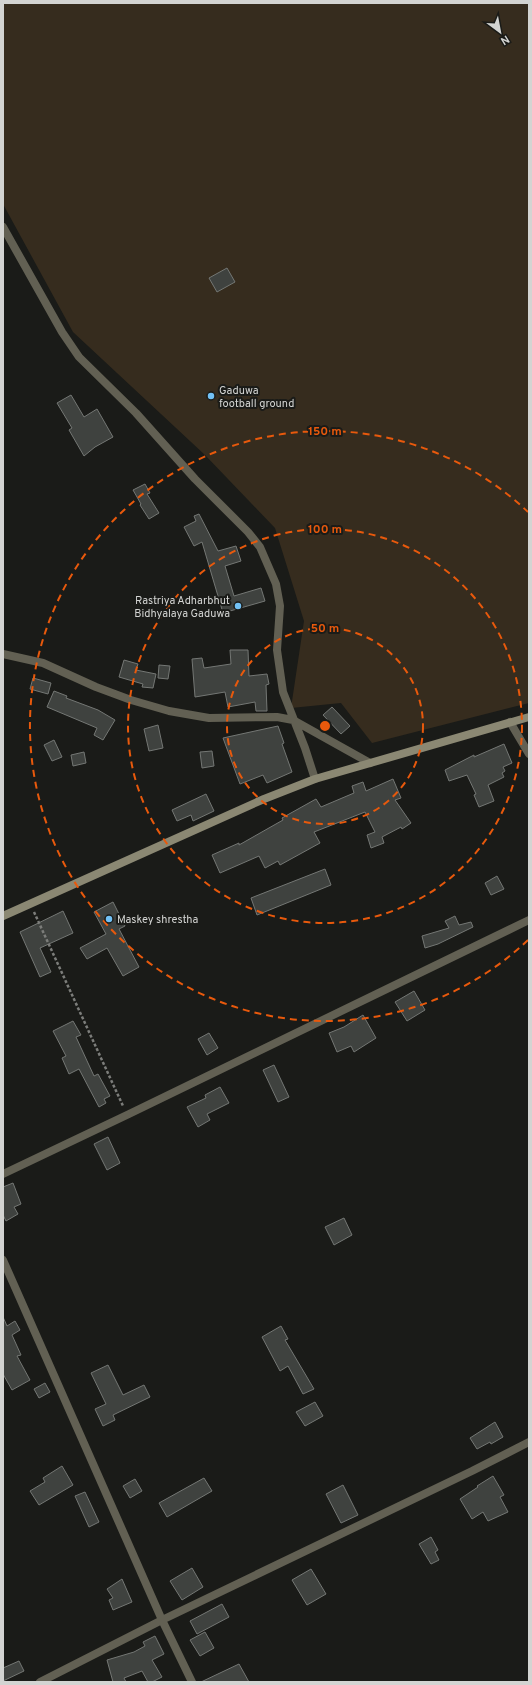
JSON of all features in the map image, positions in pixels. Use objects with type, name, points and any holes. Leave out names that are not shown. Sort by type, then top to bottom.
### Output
[{"type":"street","points":[[3,226],[62,332],[79,358],[136,413],[196,479],[248,532],[260,547],[276,584],[280,606],[277,650],[283,692],[305,748],[315,779]]},
{"type":"street","points":[[3,654],[43,663],[96,687],[169,712],[209,718],[277,717],[293,720],[370,763]]},
{"type":"street","points":[[3,916],[264,799],[315,779],[529,717]]},
{"type":"street","points":[[510,722],[529,754]]},
{"type":"street","points":[[3,1174],[529,920]]},
{"type":"street","points":[[3,1260],[162,1620],[192,1682]]},
{"type":"street","points":[[40,1682],[162,1620],[465,1475],[529,1442]]},
{"type":"path","points":[[30,905],[123,1105],[129,1114]]},
{"type":"shaded area","points":[[3,3],[529,3],[529,703],[372,743],[341,703],[291,708],[304,621],[275,528],[205,455],[73,332],[3,204]]},
{"type":"building","points":[[227,268],[235,282],[217,292],[209,278]]},
{"type":"building","points":[[71,395],[84,417],[97,409],[113,437],[95,447],[84,456],[69,430],[72,428],[57,403]]},
{"type":"building","points":[[145,484],[150,493],[147,494],[159,513],[149,519],[133,490]]},
{"type":"building","points":[[199,514],[218,551],[236,546],[241,561],[225,566],[234,596],[261,588],[265,601],[223,613],[202,542],[194,546],[184,527],[196,521],[194,516]]},
{"type":"building","points":[[230,650],[248,650],[249,676],[267,674],[269,684],[266,685],[267,711],[256,711],[255,702],[228,707],[225,692],[195,697],[192,659],[202,658],[204,668],[231,664]]},
{"type":"building","points":[[124,660],[138,664],[136,670],[156,674],[153,688],[142,687],[143,684],[119,677]]},
{"type":"building","points":[[159,665],[170,666],[168,679],[158,678]]},
{"type":"building","points":[[33,678],[51,683],[48,694],[30,689]]},
{"type":"building","points":[[54,691],[67,696],[66,698],[98,710],[115,720],[103,740],[94,735],[97,728],[47,707]]},
{"type":"building","points":[[332,707],[350,726],[341,734],[323,715]]},
{"type":"building","points":[[158,725],[163,748],[149,751],[144,729]]},
{"type":"building","points":[[278,726],[284,743],[282,744],[292,772],[267,783],[263,775],[240,784],[223,738]]},
{"type":"building","points":[[54,740],[62,757],[52,761],[44,745]]},
{"type":"building","points":[[504,744],[512,763],[503,767],[505,771],[502,773],[504,777],[488,785],[494,801],[479,807],[474,795],[476,794],[467,775],[449,781],[445,770],[474,755],[474,757]]},
{"type":"building","points":[[212,751],[214,766],[202,768],[200,752]]},
{"type":"building","points":[[84,752],[86,763],[73,766],[71,755]]},
{"type":"building","points":[[393,779],[401,798],[395,800],[411,823],[402,829],[401,827],[382,837],[384,843],[371,848],[367,835],[375,832],[365,812],[314,832],[320,843],[280,865],[278,861],[265,868],[259,856],[220,873],[212,855],[239,843],[239,845],[316,799],[321,807],[354,793],[352,786],[363,782],[366,791]]},
{"type":"building","points":[[206,794],[214,811],[193,821],[191,815],[177,821],[172,810]]},
{"type":"building","points":[[325,869],[331,885],[257,915],[251,898]]},
{"type":"building","points":[[497,876],[504,889],[491,895],[485,883]]},
{"type":"building","points":[[113,902],[125,926],[119,929],[139,967],[123,976],[107,948],[87,959],[80,948],[106,934],[94,912]]},
{"type":"building","points":[[63,911],[73,933],[40,948],[51,972],[40,977],[20,932]]},
{"type":"building","points":[[455,916],[459,925],[471,922],[473,927],[438,944],[425,948],[422,936],[449,928],[445,921]]},
{"type":"building","points":[[414,991],[425,1010],[407,1021],[395,1002]]},
{"type":"building","points":[[363,1015],[376,1038],[354,1052],[351,1046],[337,1052],[329,1033],[344,1027]]},
{"type":"building","points":[[73,1021],[81,1035],[76,1037],[94,1076],[98,1074],[110,1096],[104,1099],[106,1103],[99,1107],[79,1069],[69,1074],[62,1058],[66,1056],[53,1031]]},
{"type":"building","points":[[209,1033],[218,1048],[207,1055],[198,1039]]},
{"type":"building","points":[[274,1065],[289,1097],[278,1102],[263,1070]]},
{"type":"building","points":[[220,1087],[229,1103],[207,1114],[210,1120],[198,1127],[187,1107],[206,1098],[205,1095]]},
{"type":"building","points":[[108,1137],[120,1163],[107,1170],[94,1144]]},
{"type":"building","points":[[13,1183],[21,1204],[14,1207],[18,1214],[6,1221],[3,1215],[3,1187]]},
{"type":"building","points":[[344,1218],[352,1235],[334,1245],[325,1227]]},
{"type":"building","points":[[3,1317],[7,1326],[15,1321],[20,1330],[12,1335],[21,1355],[17,1356],[30,1380],[12,1390],[3,1374]]},
{"type":"building","points":[[281,1326],[288,1339],[285,1340],[314,1389],[303,1394],[288,1366],[280,1371],[262,1337]]},
{"type":"building","points":[[108,1365],[123,1395],[144,1385],[150,1397],[113,1415],[115,1420],[103,1426],[95,1409],[106,1404],[91,1373]]},
{"type":"building","points":[[45,1383],[50,1392],[39,1398],[34,1389]]},
{"type":"building","points":[[315,1402],[323,1416],[305,1426],[296,1412]]},
{"type":"building","points":[[495,1422],[503,1437],[491,1444],[490,1442],[477,1449],[470,1438]]},
{"type":"building","points":[[62,1466],[73,1485],[39,1505],[30,1491],[45,1482],[43,1478]]},
{"type":"building","points":[[493,1476],[504,1495],[500,1497],[508,1512],[488,1521],[483,1512],[472,1519],[460,1499]]},
{"type":"building","points":[[204,1478],[212,1491],[167,1517],[159,1503]]},
{"type":"building","points":[[135,1479],[142,1491],[130,1498],[123,1486]]},
{"type":"building","points":[[343,1485],[358,1515],[341,1523],[326,1494]]},
{"type":"building","points":[[85,1492],[99,1522],[89,1527],[75,1496]]},
{"type":"building","points":[[431,1537],[438,1550],[435,1552],[439,1560],[431,1564],[419,1544]]},
{"type":"building","points":[[192,1568],[203,1587],[182,1600],[170,1581]]},
{"type":"building","points":[[311,1569],[326,1594],[307,1605],[292,1580]]},
{"type":"building","points":[[122,1579],[132,1602],[113,1610],[109,1600],[113,1598],[107,1589]]},
{"type":"building","points":[[222,1604],[229,1617],[197,1634],[190,1621]]},
{"type":"building","points":[[205,1632],[214,1648],[200,1656],[190,1640]]},
{"type":"building","points":[[155,1636],[164,1654],[152,1660],[162,1677],[152,1682],[148,1682],[142,1671],[124,1678],[126,1682],[113,1682],[107,1660],[134,1652],[145,1646],[143,1642]]},
{"type":"building","points":[[19,1661],[24,1671],[3,1681],[3,1668]]},
{"type":"building","points":[[239,1664],[249,1682],[201,1682]]},
{"type":"place","name":"Gaduwa football ground","points":[[211,396]]},
{"type":"place","name":"Rastriya Adharbhut Bidhyalaya Gaduwa","points":[[238,606]]},
{"type":"place","name":"Maskey shrestha","points":[[109,919]]}]
